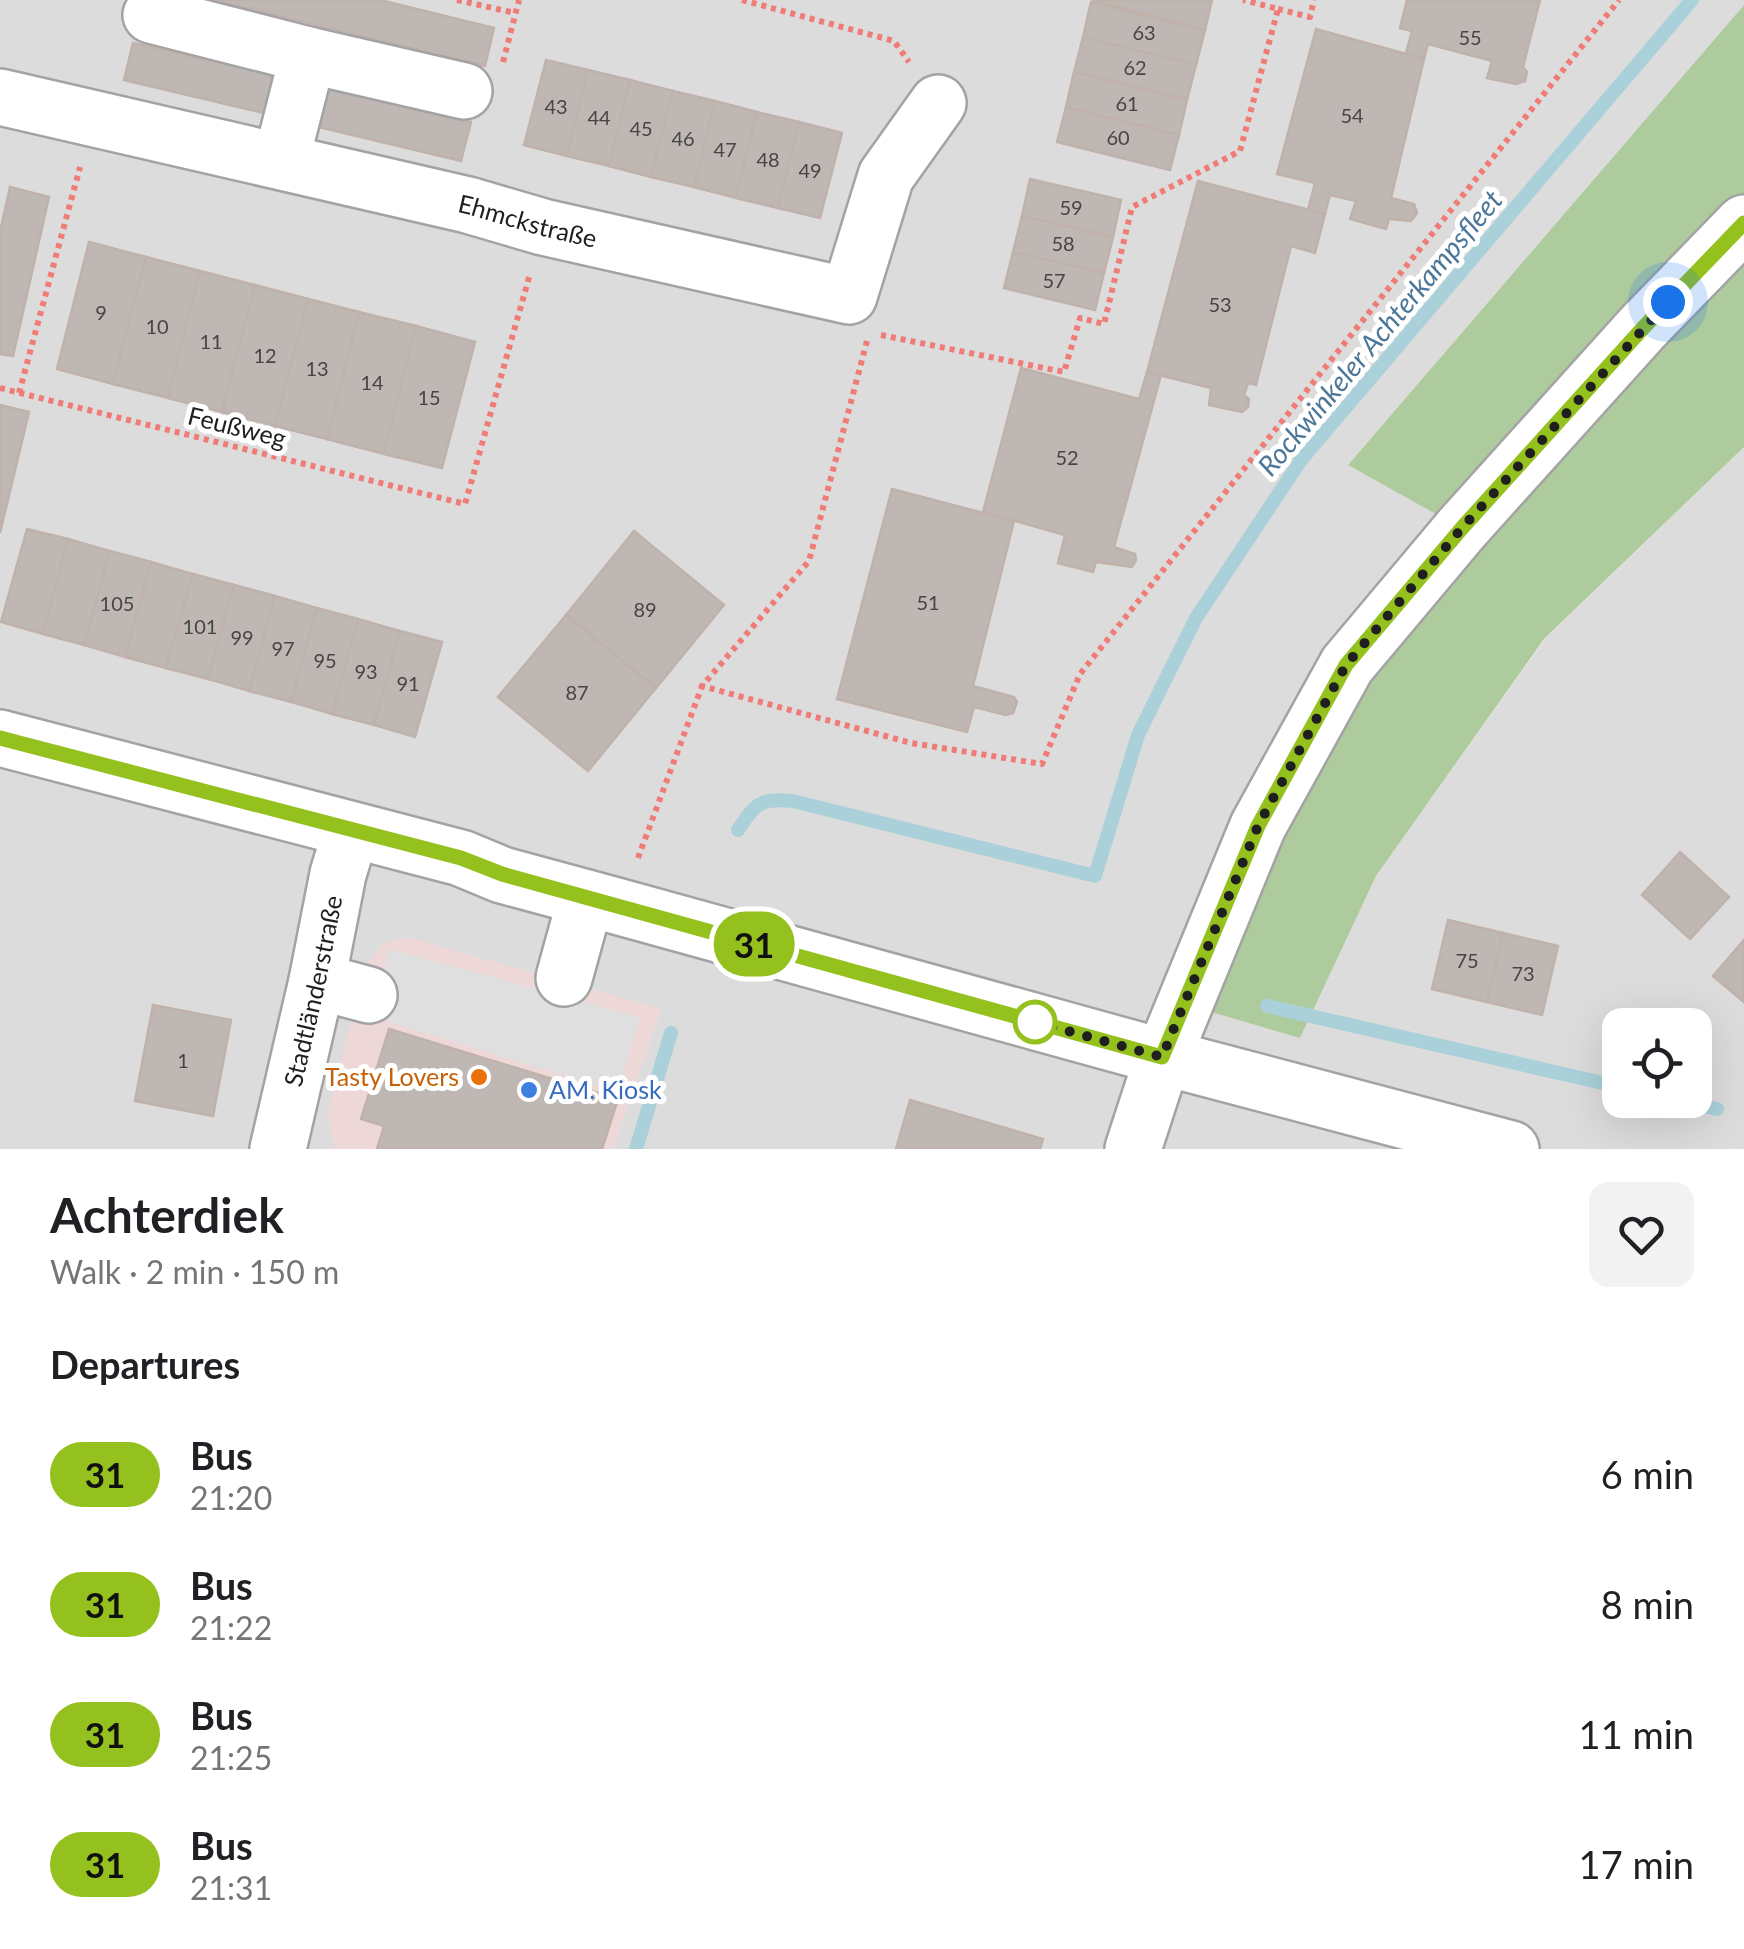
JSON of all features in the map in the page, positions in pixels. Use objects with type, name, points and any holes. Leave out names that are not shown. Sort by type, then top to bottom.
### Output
[{"type":"street","points":[[151,16],[464,92]]},
{"type":"street","points":[[281,161],[308,56]]},
{"type":"street","name":"Ehmckstraße","points":[[0,97],[850,296],[886,176],[938,104]]},
{"type":"street","points":[[1134,1149],[1162,1057],[1258,826],[1346,665],[1462,528],[1744,223]]},
{"type":"street","points":[[0,738],[461,858],[502,874],[1510,1149]]},
{"type":"street","name":"Stadtländerstraße","points":[[278,1149],[338,874],[352,831]]},
{"type":"street","points":[[564,978],[603,902]]},
{"type":"street","points":[[317,981],[369,995]]},
{"type":"path","points":[[458,0],[515,13]]},
{"type":"path","points":[[742,0],[894,41],[938,104]]},
{"type":"path","points":[[1242,0],[1310,17],[1314,0]]},
{"type":"path","points":[[702,686],[911,743],[1042,764],[1080,674],[1619,0]]},
{"type":"path","points":[[603,902],[702,686],[809,560],[870,332],[1064,372],[1080,318],[1104,324],[1132,206],[1240,152],[1278,9]]},
{"type":"path","points":[[19,393],[93,118]]},
{"type":"path","name":"Feußweg","points":[[0,388],[465,504],[543,227]]},
{"type":"shaded area","points":[[0,0],[1744,0],[1744,5],[1348,465],[1441,517],[1300,1038],[1376,876],[1545,639],[1744,447],[1744,1149],[613,1149],[661,1009],[335,1145],[334,1149],[0,1149]]},
{"type":"shaded area","points":[[407,937],[661,1009],[613,1149],[334,1149],[328,1114],[365,965],[384,943]]},
{"type":"shaded area","points":[[389,949],[640,1017],[618,1092],[373,1017]]},
{"type":"green space","points":[[1744,5],[1744,447],[1544,639],[1376,876],[1300,1038],[1177,1002],[1441,517],[1348,465]]},
{"type":"building","points":[[214,0],[380,0],[494,28],[485,66]]},
{"type":"building","points":[[1092,0],[1212,0],[1205,30]]},
{"type":"building","points":[[1407,0],[1540,0],[1523,67],[1527,72],[1525,81],[1516,84],[1487,78],[1492,61],[1428,44],[1424,59],[1406,53],[1412,31],[1400,28]]},
{"type":"building","points":[[1091,2],[1205,30],[1196,65],[1083,37]]},
{"type":"building","points":[[1316,29],[1424,59],[1391,198],[1414,204],[1417,213],[1411,221],[1389,219],[1386,229],[1350,219],[1356,201],[1330,195],[1325,214],[1308,210],[1315,183],[1277,174]]},
{"type":"building","points":[[1083,37],[1196,65],[1187,100],[1074,72]]},
{"type":"building","points":[[133,43],[277,76],[268,114],[124,80]]},
{"type":"building","points":[[546,60],[588,70],[567,156],[524,145]]},
{"type":"building","points":[[588,70],[630,80],[609,166],[567,156]]},
{"type":"building","points":[[1074,72],[1187,100],[1179,135],[1066,107]]},
{"type":"building","points":[[630,80],[673,91],[651,177],[609,166]]},
{"type":"building","points":[[329,88],[471,122],[461,161],[319,127]]},
{"type":"building","points":[[673,91],[715,101],[694,187],[651,177]]},
{"type":"building","points":[[715,101],[757,112],[736,198],[694,187]]},
{"type":"building","points":[[1066,107],[1179,135],[1170,170],[1057,142]]},
{"type":"building","points":[[757,112],[799,122],[778,208],[736,198]]},
{"type":"building","points":[[799,122],[842,133],[820,218],[778,208]]},
{"type":"building","points":[[1030,179],[1121,200],[1113,237],[1022,216]]},
{"type":"building","points":[[1198,181],[1325,214],[1315,253],[1291,246],[1256,385],[1248,383],[1244,395],[1249,399],[1248,407],[1242,412],[1209,405],[1211,388],[1147,372]]},
{"type":"building","points":[[10,187],[49,197],[13,356],[0,354],[0,232]]},
{"type":"building","points":[[1022,216],[1113,237],[1104,273],[1013,252]]},
{"type":"building","points":[[89,242],[146,257],[113,384],[57,369]]},
{"type":"building","points":[[1013,252],[1104,273],[1095,310],[1004,288]]},
{"type":"building","points":[[146,257],[200,271],[168,398],[113,384]]},
{"type":"building","points":[[200,271],[255,285],[222,412],[168,398]]},
{"type":"building","points":[[255,285],[308,299],[275,426],[222,412]]},
{"type":"building","points":[[308,299],[359,312],[327,439],[275,426]]},
{"type":"building","points":[[359,312],[416,326],[384,454],[327,439]]},
{"type":"building","points":[[416,326],[475,342],[442,468],[384,454]]},
{"type":"building","points":[[1021,368],[1139,399],[1147,372],[1161,375],[1114,547],[1135,554],[1132,567],[1096,562],[1093,572],[1058,563],[1065,535],[983,512]]},
{"type":"building","points":[[0,405],[29,412],[0,533]]},
{"type":"building","points":[[892,489],[1014,521],[973,686],[1014,697],[1017,702],[1013,713],[1006,715],[974,707],[967,732],[837,699]]},
{"type":"building","points":[[27,529],[68,539],[43,634],[1,622]]},
{"type":"building","points":[[634,531],[724,605],[656,688],[566,615]]},
{"type":"building","points":[[68,539],[110,551],[84,645],[43,634]]},
{"type":"building","points":[[110,551],[151,562],[125,657],[84,645]]},
{"type":"building","points":[[151,562],[193,574],[166,668],[125,657]]},
{"type":"building","points":[[193,574],[234,585],[208,679],[166,668]]},
{"type":"building","points":[[234,585],[275,596],[249,691],[208,679]]},
{"type":"building","points":[[275,596],[317,608],[291,702],[249,691]]},
{"type":"building","points":[[317,608],[358,619],[332,714],[291,702]]},
{"type":"building","points":[[566,615],[656,688],[588,771],[498,697]]},
{"type":"building","points":[[358,619],[400,631],[374,725],[332,714]]},
{"type":"building","points":[[400,631],[442,642],[415,737],[374,725]]},
{"type":"building","points":[[1680,852],[1729,897],[1690,939],[1642,895]]},
{"type":"building","points":[[1448,920],[1503,933],[1487,1002],[1432,989]]},
{"type":"building","points":[[1503,933],[1558,946],[1542,1015],[1487,1002]]},
{"type":"building","points":[[1744,940],[1744,1002],[1713,976]]},
{"type":"building","points":[[153,1005],[231,1020],[213,1116],[135,1101]]},
{"type":"building","points":[[389,1029],[618,1099],[602,1149],[377,1149],[384,1126],[361,1119]]},
{"type":"building","points":[[910,1100],[1043,1139],[1040,1149],[896,1149]]},
{"type":"waterway","name":"Rockwinkeler Achterkampsfleet","points":[[738,830],[760,804],[793,801],[1095,876],[1138,735],[1196,618],[1301,460],[1692,0]]},
{"type":"waterway","points":[[1267,1006],[1602,1083]]},
{"type":"waterway","name":"Rockwinkeler Achterkampsfleet","points":[[636,1149],[671,1033]]},
{"type":"waterway","points":[[1712,1108],[1717,1109]]},
{"type":"bus line","name":"31","points":[[0,738],[461,858],[502,874],[1162,1057],[1258,826],[1346,665],[1462,528],[1744,223]]},
{"type":"place","name":"Tasty Lovers","points":[[479,1077]]},
{"type":"place","name":"AM. Kiosk","points":[[529,1090]]},
{"type":"route","points":[[1035,1022],[1162,1057],[1258,826],[1346,665],[1462,528],[1668,302]]}]
